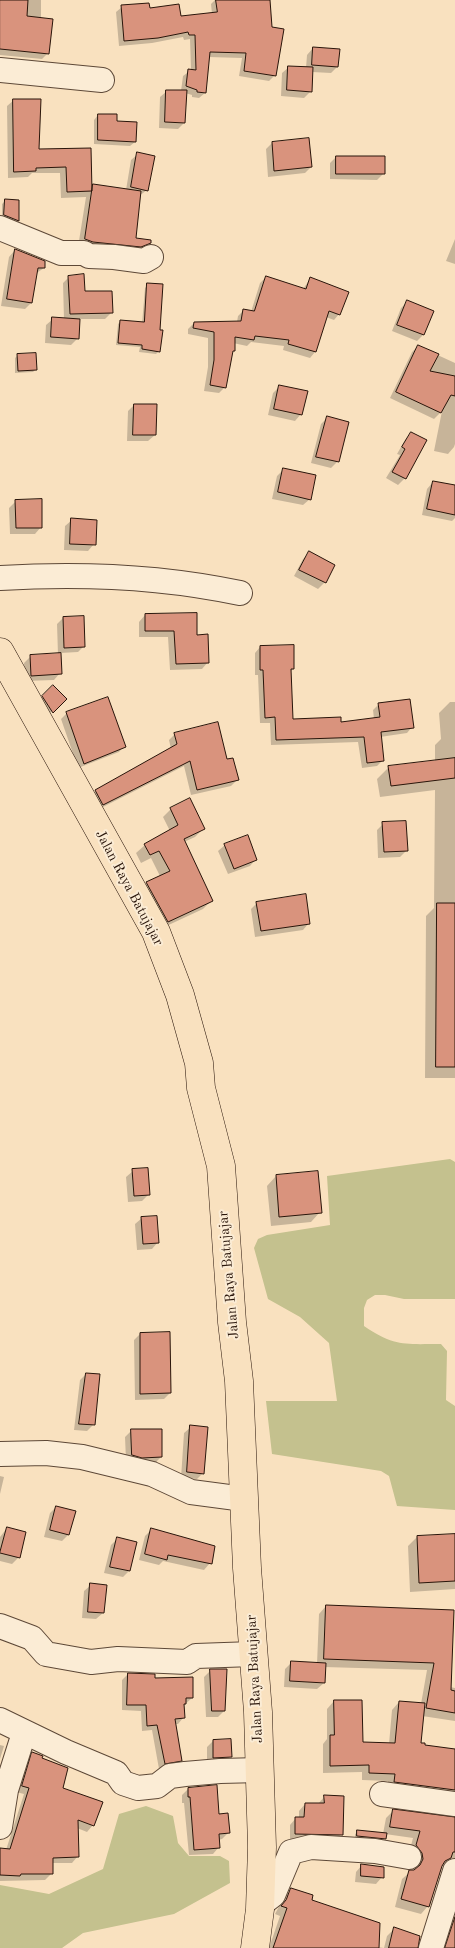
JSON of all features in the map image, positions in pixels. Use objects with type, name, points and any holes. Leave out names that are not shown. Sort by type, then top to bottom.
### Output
[{"type":"highway","name":"Jalan Raya Batujajar","points":[[0,652],[156,932],[180,995],[199,1063],[202,1088],[221,1166],[232,1322],[239,1381],[244,1499],[258,1712],[262,1847],[256,1948]]},
{"type":"street","points":[[0,70],[102,80]]},
{"type":"street","points":[[0,228],[61,253],[84,253],[89,256],[114,257],[144,262],[151,257]]},
{"type":"street","points":[[0,578],[105,575],[176,581],[240,593]]},
{"type":"street","points":[[0,1454],[46,1453],[82,1457],[152,1474],[191,1492],[244,1499]]},
{"type":"street","points":[[0,1626],[32,1638],[46,1654],[91,1662],[118,1659],[187,1662],[196,1656],[253,1654]]},
{"type":"street","points":[[0,1720],[24,1733],[116,1773],[124,1783],[138,1788],[157,1786],[170,1776],[220,1771],[260,1770]]},
{"type":"street","points":[[0,1827],[6,1790],[24,1733]]},
{"type":"street","points":[[382,1794],[455,1804]]},
{"type":"street","points":[[260,1905],[273,1895],[291,1852],[320,1847],[375,1851],[409,1857]]},
{"type":"street","points":[[431,1948],[455,1870]]},
{"type":"shaded area","points":[[450,1159],[455,1162],[455,1299],[404,1299],[375,1295],[367,1300],[364,1308],[364,1326],[392,1341],[409,1344],[441,1344],[447,1351],[446,1400],[455,1406],[455,1510],[397,1506],[389,1476],[381,1471],[272,1454],[266,1401],[337,1401],[329,1343],[300,1317],[268,1299],[254,1248],[258,1239],[267,1235],[330,1225],[327,1176]]},
{"type":"shaded area","points":[[146,1806],[173,1816],[178,1843],[189,1856],[220,1856],[229,1861],[230,1883],[174,1914],[83,1933],[62,1948],[0,1948],[0,1885],[49,1894],[103,1869],[119,1814]]},
{"type":"building","points":[[0,0],[28,0],[27,16],[53,19],[49,54],[0,49]]},
{"type":"building","points":[[216,0],[270,0],[272,27],[284,29],[276,76],[244,71],[246,53],[210,52],[206,93],[197,92],[197,90],[186,86],[188,69],[196,70],[195,35],[189,35],[188,32],[158,38],[124,41],[121,5],[149,3],[150,8],[179,4],[181,16],[217,12]]},
{"type":"building","points":[[313,47],[340,49],[338,67],[312,65]]},
{"type":"building","points":[[288,66],[313,67],[312,92],[287,90]]},
{"type":"building","points":[[166,90],[187,90],[185,123],[165,122]]},
{"type":"building","points":[[13,99],[41,99],[39,149],[91,148],[92,191],[67,192],[66,167],[36,168],[36,171],[14,172]]},
{"type":"building","points":[[98,114],[117,114],[117,121],[137,122],[136,142],[98,140]]},
{"type":"building","points":[[309,138],[312,167],[274,171],[272,142]]},
{"type":"building","points":[[137,152],[155,156],[148,191],[131,187]]},
{"type":"building","points":[[336,156],[385,156],[385,174],[336,174]]},
{"type":"building","points":[[93,184],[141,191],[136,238],[151,240],[151,243],[141,247],[93,242],[85,239]]},
{"type":"building","points":[[5,199],[19,200],[19,221],[4,215]]},
{"type":"building","points":[[15,249],[45,261],[45,268],[38,268],[32,303],[7,299]]},
{"type":"building","points":[[84,274],[85,291],[112,291],[113,313],[70,314],[68,276]]},
{"type":"building","points":[[266,276],[306,289],[310,277],[349,292],[340,315],[329,311],[316,352],[288,344],[289,340],[255,336],[254,340],[235,337],[235,351],[233,351],[226,388],[210,385],[214,360],[214,332],[193,328],[194,322],[241,321],[243,309],[254,311]]},
{"type":"building","points":[[147,283],[163,284],[160,330],[163,330],[160,352],[142,349],[142,345],[118,343],[120,320],[144,322]]},
{"type":"building","points":[[407,300],[434,311],[424,335],[397,325]]},
{"type":"building","points":[[52,317],[80,319],[79,339],[51,337]]},
{"type":"building","points":[[418,345],[439,354],[430,371],[455,376],[455,396],[451,395],[441,413],[396,392]]},
{"type":"building","points":[[36,353],[37,370],[18,371],[17,354]]},
{"type":"building","points":[[279,385],[308,391],[302,415],[274,409]]},
{"type":"building","points":[[134,404],[157,404],[156,435],[133,435]]},
{"type":"building","points":[[327,416],[349,422],[339,462],[316,457]]},
{"type":"building","points":[[411,432],[427,440],[406,479],[392,472],[405,449],[402,447]]},
{"type":"building","points":[[283,468],[316,475],[311,500],[278,492]]},
{"type":"building","points":[[433,481],[455,485],[455,515],[427,509]]},
{"type":"building","points":[[42,499],[42,528],[16,528],[15,500]]},
{"type":"building","points":[[71,518],[97,520],[96,545],[70,544]]},
{"type":"building","points":[[309,551],[335,565],[326,583],[299,570]]},
{"type":"building","points":[[197,613],[197,635],[208,634],[209,663],[176,664],[174,631],[145,631],[145,614]]},
{"type":"building","points":[[84,616],[85,647],[64,648],[63,617]]},
{"type":"building","points":[[294,645],[294,669],[291,669],[293,719],[341,717],[341,722],[380,717],[378,703],[410,699],[414,728],[381,732],[384,761],[367,763],[364,737],[276,740],[275,717],[265,718],[263,670],[260,670],[260,646]]},
{"type":"building","points":[[61,653],[62,674],[31,676],[30,655]]},
{"type":"building","points":[[53,685],[67,699],[53,713],[42,696]]},
{"type":"building","points":[[108,697],[126,747],[84,764],[66,712]]},
{"type":"building","points":[[218,722],[227,759],[233,758],[239,780],[197,790],[190,761],[103,805],[95,790],[177,744],[174,733]]},
{"type":"building","points":[[455,758],[455,778],[391,786],[388,766]]},
{"type":"building","points":[[190,798],[205,829],[184,839],[213,901],[168,922],[146,882],[170,871],[159,851],[150,855],[144,844],[178,825],[170,808]]},
{"type":"building","points":[[406,821],[408,851],[384,852],[382,822]]},
{"type":"building","points":[[248,835],[257,860],[234,869],[224,844]]},
{"type":"building","points":[[306,894],[310,924],[261,931],[256,902]]},
{"type":"building","points":[[437,903],[455,903],[455,1067],[436,1067]]},
{"type":"building","points":[[148,1168],[150,1195],[134,1196],[132,1169]]},
{"type":"building","points":[[318,1171],[322,1213],[279,1217],[276,1175]]},
{"type":"building","points":[[157,1216],[159,1243],[143,1244],[141,1217]]},
{"type":"building","points":[[170,1332],[171,1393],[140,1394],[140,1333]]},
{"type":"building","points":[[86,1373],[100,1374],[95,1425],[79,1424]]},
{"type":"building","points":[[190,1425],[208,1427],[204,1474],[187,1472]]},
{"type":"building","points":[[131,1429],[162,1429],[162,1457],[142,1458],[132,1455]]},
{"type":"building","points":[[56,1506],[76,1511],[69,1535],[50,1530]]},
{"type":"building","points":[[7,1527],[26,1532],[20,1558],[0,1553]]},
{"type":"building","points":[[151,1528],[215,1546],[212,1564],[168,1555],[167,1560],[145,1554]]},
{"type":"building","points":[[455,1534],[455,1581],[419,1583],[417,1536]]},
{"type":"building","points":[[117,1537],[137,1542],[130,1571],[110,1567]]},
{"type":"building","points":[[90,1583],[107,1585],[104,1613],[88,1612]]},
{"type":"building","points":[[326,1605],[454,1610],[451,1690],[455,1691],[455,1713],[426,1708],[434,1663],[324,1659]]},
{"type":"building","points":[[291,1661],[326,1663],[325,1683],[290,1681]]},
{"type":"building","points":[[210,1669],[227,1669],[225,1711],[212,1711]]},
{"type":"building","points":[[128,1673],[155,1674],[155,1678],[193,1677],[193,1698],[186,1698],[186,1704],[184,1704],[185,1718],[175,1719],[182,1761],[165,1764],[157,1725],[147,1726],[146,1705],[127,1705]]},
{"type":"building","points":[[334,1700],[362,1700],[363,1742],[395,1743],[399,1701],[425,1703],[421,1743],[455,1749],[455,1790],[394,1782],[395,1774],[369,1773],[369,1765],[330,1766],[330,1735],[334,1735]]},
{"type":"building","points":[[231,1739],[232,1757],[213,1758],[213,1740]]},
{"type":"building","points":[[32,1752],[68,1768],[63,1788],[103,1802],[94,1826],[78,1820],[79,1857],[53,1858],[53,1874],[0,1875],[0,1848],[10,1849],[29,1788],[22,1786]]},
{"type":"building","points":[[217,1785],[219,1814],[228,1813],[230,1833],[219,1834],[220,1848],[194,1850],[188,1788]]},
{"type":"building","points":[[324,1795],[344,1796],[343,1835],[295,1834],[295,1817],[304,1817],[305,1803],[324,1803]]},
{"type":"building","points":[[393,1809],[455,1817],[455,1852],[442,1866],[429,1907],[401,1899],[409,1870],[414,1870],[423,1859],[422,1853],[416,1845],[420,1831],[390,1827]]},
{"type":"building","points":[[357,1830],[387,1833],[386,1839],[357,1836]]},
{"type":"building","points":[[361,1864],[384,1867],[384,1878],[361,1876]]},
{"type":"building","points":[[291,1888],[313,1895],[312,1900],[380,1923],[379,1948],[273,1948],[287,1908],[281,1906]]},
{"type":"building","points":[[455,1917],[455,1948],[445,1948]]},
{"type":"building","points":[[394,1927],[420,1936],[418,1948],[389,1948]]}]
